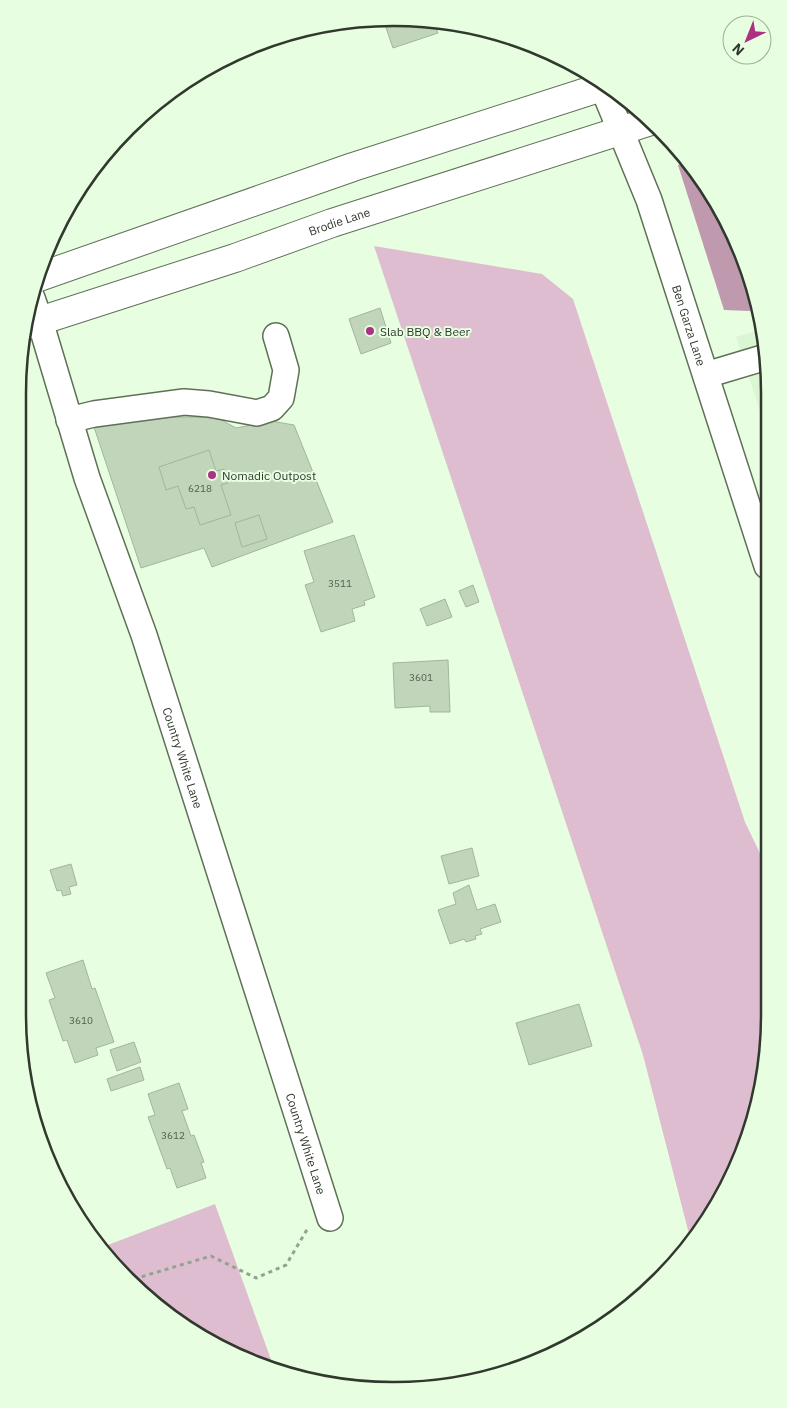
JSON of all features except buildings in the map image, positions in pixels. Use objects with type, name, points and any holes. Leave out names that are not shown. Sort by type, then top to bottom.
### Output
[{"type":"main road","points":[[46,274],[353,167],[597,87]]},
{"type":"main road","name":"Brodie Lane","points":[[35,314],[235,258],[340,220],[643,124]]},
{"type":"street","name":"Ben Garza Lane","points":[[606,94],[649,200],[761,547]]},
{"type":"street","name":"Country White Lane","points":[[34,318],[86,478],[144,634],[328,1212]]},
{"type":"street","points":[[68,420],[94,414],[184,402],[209,404],[257,413],[272,408],[281,398],[286,370],[276,336]]},
{"type":"street","points":[[706,375],[759,360]]},
{"type":"path","points":[[138,1278],[211,1256],[256,1278],[286,1266],[304,1233],[328,1212]]},
{"type":"shaded area","points":[[681,164],[699,189],[723,231],[741,275],[751,311],[724,310],[678,165]]},
{"type":"shaded area","points":[[374,246],[542,274],[573,299],[745,822],[761,855],[761,1015],[758,1062],[754,1086],[733,1155],[712,1198],[689,1233],[643,1055]]},
{"type":"shaded area","points":[[756,331],[760,369],[761,414],[736,337]]},
{"type":"shaded area","points":[[215,1204],[271,1361],[231,1344],[189,1320],[151,1291],[108,1245]]},
{"type":"place","name":"Slab BBQ & Beer","points":[[370,331]]},
{"type":"place","name":"Nomadic Outpost","points":[[212,475]]}]
